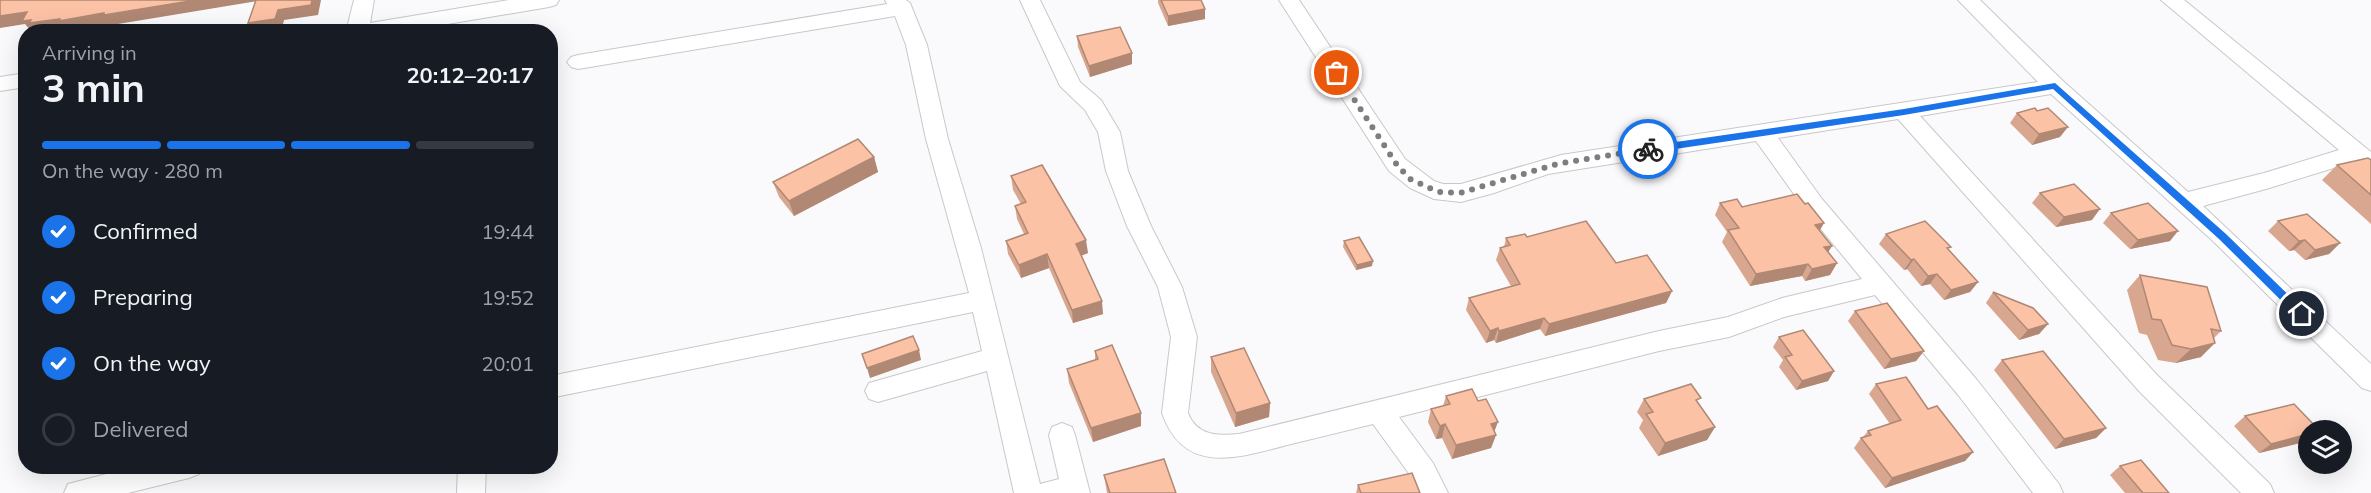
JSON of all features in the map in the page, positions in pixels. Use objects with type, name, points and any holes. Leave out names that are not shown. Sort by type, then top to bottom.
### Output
[{"type":"street","points":[[359,24],[364,0]]},
{"type":"street","points":[[400,24],[549,0]]},
{"type":"street","points":[[1030,0],[1071,86],[1093,105],[1109,132],[1117,171],[1139,226],[1170,287],[1184,337],[1175,413],[1178,424],[1187,436],[1203,446],[1225,448],[1380,412],[1659,341],[1729,327],[1782,308],[1881,284]]},
{"type":"street","points":[[1289,0],[1397,165],[1410,179],[1438,192],[1460,193],[1557,164],[1904,112],[2055,86]]},
{"type":"street","points":[[1968,0],[2055,86],[2360,357],[2371,380]]},
{"type":"street","points":[[2170,0],[2364,158]]},
{"type":"street","points":[[578,62],[899,4],[916,48],[938,140],[960,213],[1028,493]]},
{"type":"street","points":[[0,84],[18,81]]},
{"type":"street","points":[[1904,112],[2148,383],[2260,493]]},
{"type":"street","points":[[1762,132],[1814,205],[1968,388],[2049,493]]},
{"type":"street","points":[[2184,202],[2364,158]]},
{"type":"street","points":[[558,385],[982,300]]},
{"type":"street","points":[[878,391],[968,367],[996,357]]},
{"type":"street","points":[[1380,412],[1423,471],[1434,493]]},
{"type":"street","points":[[1062,435],[1066,492]]},
{"type":"street","points":[[78,493],[156,474]]},
{"type":"street","points":[[471,493],[472,474]]},
{"type":"building","points":[[0,0],[196,0],[104,15],[104,13],[59,21],[60,19],[29,23],[31,20],[22,21],[27,12],[0,16]]},
{"type":"building","points":[[256,0],[312,0],[311,5],[278,10],[275,19],[248,23]]},
{"type":"building","points":[[1161,0],[1201,0],[1205,9],[1168,16]]},
{"type":"building","points":[[1120,27],[1132,53],[1089,66],[1077,36]]},
{"type":"building","points":[[2035,108],[2037,111],[2048,108],[2068,127],[2039,134],[2017,113]]},
{"type":"building","points":[[858,139],[874,157],[789,201],[773,182]]},
{"type":"building","points":[[2368,158],[2371,160],[2371,195],[2337,165]]},
{"type":"building","points":[[1042,165],[1086,240],[1076,244],[1102,301],[1072,310],[1047,254],[1019,265],[1006,241],[1028,233],[1015,206],[1026,202],[1011,176]]},
{"type":"building","points":[[2074,184],[2100,209],[2064,217],[2040,193]]},
{"type":"building","points":[[1797,194],[1805,204],[1808,203],[1824,223],[1815,225],[1832,246],[1824,247],[1837,263],[1812,269],[1808,264],[1756,274],[1728,230],[1739,228],[1720,203],[1737,199],[1742,207]]},
{"type":"building","points":[[2148,203],[2178,231],[2138,240],[2111,213]]},
{"type":"building","points":[[2307,214],[2340,243],[2315,250],[2305,240],[2299,241],[2278,221]]},
{"type":"building","points":[[1586,221],[1616,263],[1647,255],[1672,291],[1549,324],[1544,318],[1499,331],[1498,328],[1490,331],[1469,298],[1520,284],[1500,248],[1510,245],[1506,238],[1525,234],[1527,237]]},
{"type":"building","points":[[1925,221],[1951,247],[1947,248],[1978,282],[1951,290],[1937,274],[1928,276],[1914,259],[1911,260],[1886,234]]},
{"type":"building","points":[[1359,237],[1373,261],[1357,265],[1344,241]]},
{"type":"building","points":[[2140,275],[2207,287],[2221,331],[2211,329],[2215,343],[2191,349],[2172,345],[2161,320],[2152,319]]},
{"type":"building","points":[[1993,292],[2033,308],[2048,324],[2028,330]]},
{"type":"building","points":[[1887,303],[1924,351],[1891,359],[1855,311]]},
{"type":"building","points":[[1803,330],[1834,371],[1802,381],[1785,357],[1792,355],[1779,337]]},
{"type":"building","points":[[913,336],[919,350],[867,368],[862,354]]},
{"type":"building","points":[[1112,345],[1141,413],[1091,428],[1067,369],[1098,359],[1095,351]]},
{"type":"building","points":[[1244,348],[1270,403],[1236,413],[1211,357]]},
{"type":"building","points":[[2043,351],[2106,428],[2064,439],[2002,360]]},
{"type":"building","points":[[1906,377],[1928,409],[1937,406],[1973,452],[1892,478],[1861,438],[1871,435],[1868,431],[1901,420],[1876,384]]},
{"type":"building","points":[[1691,384],[1701,398],[1696,400],[1715,427],[1665,443],[1646,414],[1653,412],[1644,399]]},
{"type":"building","points":[[1472,389],[1478,401],[1486,399],[1498,422],[1491,424],[1496,435],[1456,445],[1445,424],[1440,426],[1431,409],[1450,404],[1446,396]]},
{"type":"building","points":[[2294,404],[2309,420],[2298,420],[2298,437],[2271,444],[2245,416]]},
{"type":"building","points":[[1164,459],[1176,493],[1110,493],[1104,475]]},
{"type":"building","points":[[2141,460],[2169,493],[2143,493],[2120,466]]},
{"type":"building","points":[[1412,473],[1420,493],[1361,493],[1358,485]]},
{"type":"way so far","points":[[1337,73],[1397,165],[1410,179],[1438,192],[1460,193],[1557,164],[1648,149]]},
{"type":"route","points":[[1648,149],[1904,112],[2055,86],[2222,237],[2302,314]]}]
